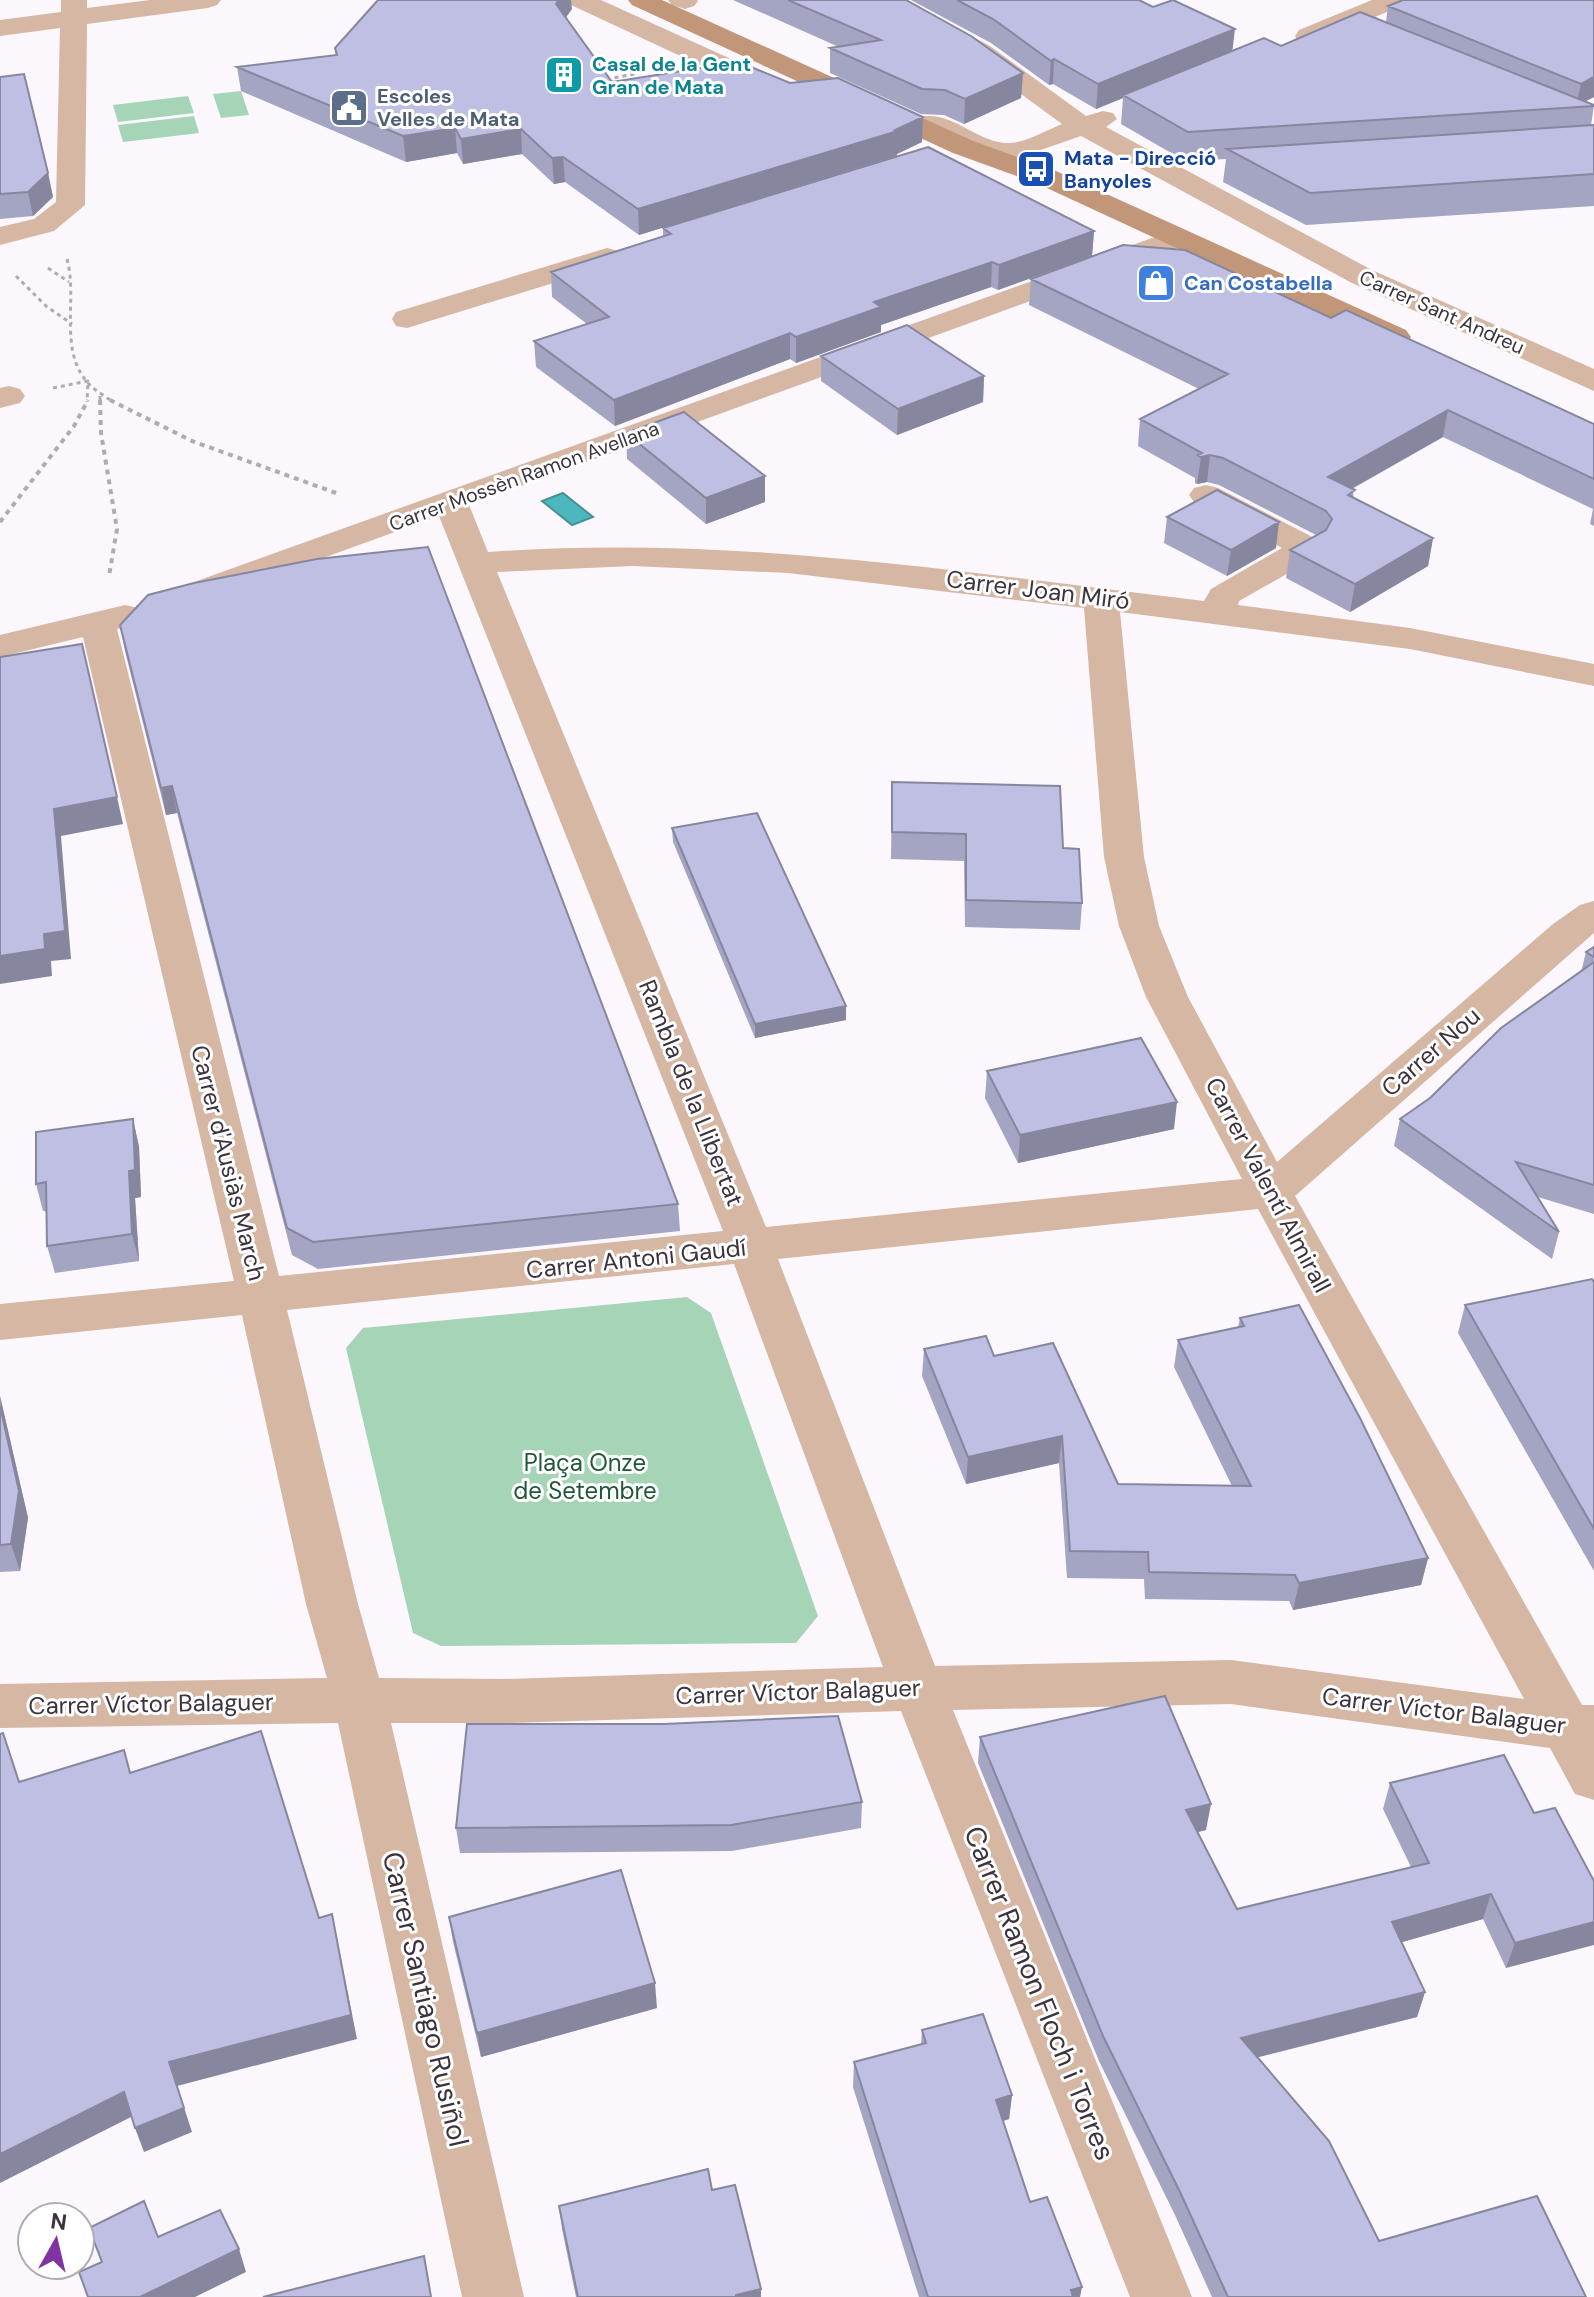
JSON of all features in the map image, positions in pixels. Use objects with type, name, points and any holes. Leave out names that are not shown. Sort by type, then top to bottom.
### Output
[{"type":"main road","name":"Carrer Sant Andreu","points":[[641,0],[840,91],[1046,177],[1420,349]]},
{"type":"main road","name":"Carrer Sant Andreu","points":[[683,0],[1012,152],[1046,177]]},
{"type":"street","points":[[0,28],[74,9],[208,0]]},
{"type":"street","points":[[580,0],[793,98],[840,91]]},
{"type":"street","name":"Carrer Sant Andreu","points":[[886,0],[981,52],[1081,125],[1170,174],[1361,276],[1594,381]]},
{"type":"street","points":[[1286,45],[1394,0]]},
{"type":"street","points":[[0,236],[47,230],[70,205],[74,9]]},
{"type":"street","points":[[1341,22],[1369,33]]},
{"type":"street","points":[[776,61],[812,71],[970,145],[1012,152],[1128,110]]},
{"type":"street","points":[[916,161],[970,145]]},
{"type":"street","points":[[1170,174],[1217,171]]},
{"type":"street","name":"Carrer Mossèn Ramon Avellana","points":[[0,646],[98,625],[406,519],[1177,238]]},
{"type":"street","points":[[407,319],[632,249]]},
{"type":"street","points":[[1206,495],[1308,548],[1223,596],[1219,612]]},
{"type":"street","name":"Rambla de la Llibertat","points":[[451,503],[720,1164],[750,1247],[776,1306],[866,1558],[919,1688]]},
{"type":"street","name":"Carrer Joan Miró","points":[[478,563],[527,558],[636,555],[741,559],[928,576],[1391,636],[1540,661],[1594,675]]},
{"type":"street","name":"Carrer Valentí Almirall","points":[[1101,599],[1124,857],[1139,926],[1167,997],[1271,1192],[1580,1728],[1594,1777]]},
{"type":"street","name":"Carrer d'Ausiàs March","points":[[98,625],[261,1296],[332,1604],[359,1700]]},
{"type":"street","name":"Carrer Nou","points":[[1271,1192],[1567,933],[1594,914]]},
{"type":"street","name":"Carrer Antoni Gaudí","points":[[0,1322],[1271,1192]]},
{"type":"street","name":"Carrer Víctor Balaguer","points":[[0,1706],[359,1700],[505,1701],[1231,1682],[1580,1728]]},
{"type":"street","name":"Carrer Ramon Floch i Torres","points":[[919,1688],[1161,2297]]},
{"type":"street","name":"Carrer Santiago Rusiñol","points":[[359,1700],[493,2297]]},
{"type":"path","points":[[73,325],[26,289],[8,263],[11,252],[47,230],[69,262],[73,325],[75,366],[100,395],[159,426],[225,454],[373,504],[406,519]]},
{"type":"path","points":[[0,522],[74,426],[89,398],[88,381]]},
{"type":"path","points":[[98,625],[117,545],[103,446],[100,395]]},
{"type":"green space","points":[[241,91],[249,115],[221,118],[213,94]]},
{"type":"green space","points":[[188,96],[194,113],[118,122],[113,105]]},
{"type":"green space","points":[[194,116],[199,133],[123,142],[118,125]]},
{"type":"green space","name":"Plaça Onze de Setembre","points":[[687,1297],[711,1313],[818,1616],[796,1643],[441,1646],[413,1633],[346,1348],[363,1328]]},
{"type":"water","points":[[563,493],[593,517],[572,525],[542,501]]},
{"type":"building","points":[[378,0],[559,0],[556,4],[612,82],[739,62],[790,83],[838,78],[923,117],[895,130],[898,131],[638,209],[563,157],[552,158],[521,129],[461,139],[455,128],[403,136],[237,67],[337,55],[335,48]]},
{"type":"building","points":[[788,0],[906,0],[971,36],[1023,73],[965,99],[945,90],[922,89],[830,48],[881,40]]},
{"type":"building","points":[[957,0],[1139,0],[1153,7],[1173,0],[1235,29],[1098,84],[1054,59],[1051,61],[993,19]]},
{"type":"building","points":[[1403,0],[1594,0],[1594,77],[1581,84],[1388,6]]},
{"type":"building","points":[[1360,12],[1594,106],[1188,132],[1123,95],[1264,38],[1281,46]]},
{"type":"building","points":[[24,74],[48,173],[28,192],[0,194],[0,77]]},
{"type":"building","points":[[1594,125],[1594,174],[1310,193],[1227,149]]},
{"type":"building","points":[[928,147],[1094,231],[999,265],[992,262],[874,302],[881,307],[796,337],[790,333],[614,400],[534,341],[609,317],[551,272],[671,234],[663,228]]},
{"type":"building","points":[[1123,245],[1185,250],[1331,318],[1346,310],[1594,424],[1594,479],[1448,410],[1328,477],[1355,490],[1348,495],[1433,538],[1355,584],[1290,550],[1326,530],[1332,519],[1326,511],[1223,458],[1210,455],[1201,457],[1198,455],[1202,453],[1140,419],[1228,374],[1031,279]]},
{"type":"building","points":[[907,325],[984,376],[898,409],[821,356]]},
{"type":"building","points":[[684,412],[765,476],[706,498],[626,433]]},
{"type":"building","points":[[1217,490],[1279,522],[1231,550],[1167,517]]},
{"type":"building","points":[[428,547],[678,1204],[313,1242],[287,1228],[172,786],[161,788],[120,625],[148,595],[194,583],[317,559]]},
{"type":"building","points":[[82,644],[117,797],[54,809],[65,931],[44,934],[45,949],[0,956],[0,657]]},
{"type":"building","points":[[892,782],[1060,786],[1063,848],[1079,849],[1082,903],[966,900],[966,834],[892,832]]},
{"type":"building","points":[[757,813],[846,1006],[755,1024],[672,828]]},
{"type":"building","points":[[1594,962],[1594,1185],[1516,1162],[1559,1232],[1400,1119],[1430,1098],[1501,1028]]},
{"type":"building","points":[[1141,1038],[1177,1102],[1020,1135],[987,1071]]},
{"type":"building","points":[[133,1119],[135,1170],[129,1171],[132,1234],[47,1246],[46,1182],[36,1184],[36,1132]]},
{"type":"building","points":[[1592,1279],[1594,1282],[1594,1529],[1465,1305]]},
{"type":"building","points":[[1299,1305],[1360,1418],[1428,1558],[1299,1583],[1295,1575],[1149,1572],[1148,1552],[1070,1551],[1062,1436],[968,1457],[924,1349],[986,1336],[994,1356],[1053,1343],[1118,1484],[1251,1486],[1178,1340],[1244,1326],[1240,1318]]},
{"type":"building","points":[[0,1406],[19,1491],[11,1544],[0,1545]]},
{"type":"building","points":[[1165,1696],[1211,1804],[1186,1810],[1237,1909],[1429,1863],[1390,1783],[1504,1755],[1534,1813],[1555,1808],[1594,1881],[1594,1922],[1515,1943],[1491,1894],[1392,1922],[1425,1992],[1241,2038],[1329,2141],[1379,2241],[1537,2196],[1586,2297],[1228,2297],[1103,2036],[980,1737]]},
{"type":"building","points":[[838,1716],[862,1802],[731,1825],[456,1828],[467,1724],[664,1724]]},
{"type":"building","points":[[261,1731],[319,1918],[332,1914],[351,2015],[169,2062],[184,2108],[135,2128],[124,2092],[0,2154],[0,1734],[3,1733],[19,1782],[124,1750],[130,1773]]},
{"type":"building","points":[[621,1870],[655,1983],[477,2033],[449,1917]]},
{"type":"building","points":[[983,2014],[1012,2095],[996,2100],[1030,2202],[1047,2197],[1082,2287],[1071,2290],[1073,2297],[928,2297],[854,2062],[926,2043],[922,2030]]},
{"type":"building","points":[[708,2169],[712,2190],[735,2185],[761,2289],[736,2297],[578,2297],[559,2206]]},
{"type":"building","points":[[144,2201],[158,2237],[220,2210],[239,2249],[140,2297],[88,2297],[82,2281],[96,2281],[96,2265],[102,2262],[96,2246],[96,2225]]},
{"type":"building","points":[[424,2256],[431,2297],[263,2297]]},
{"type":"place","name":"Casal de la Gent Gran de Mata","points":[[564,75]]},
{"type":"place","name":"Escoles Velles de Mata","points":[[349,108]]},
{"type":"place","name":"Mata - Direcció Banyoles","points":[[1036,169]]},
{"type":"place","name":"Can Costabella","points":[[1156,283]]}]
